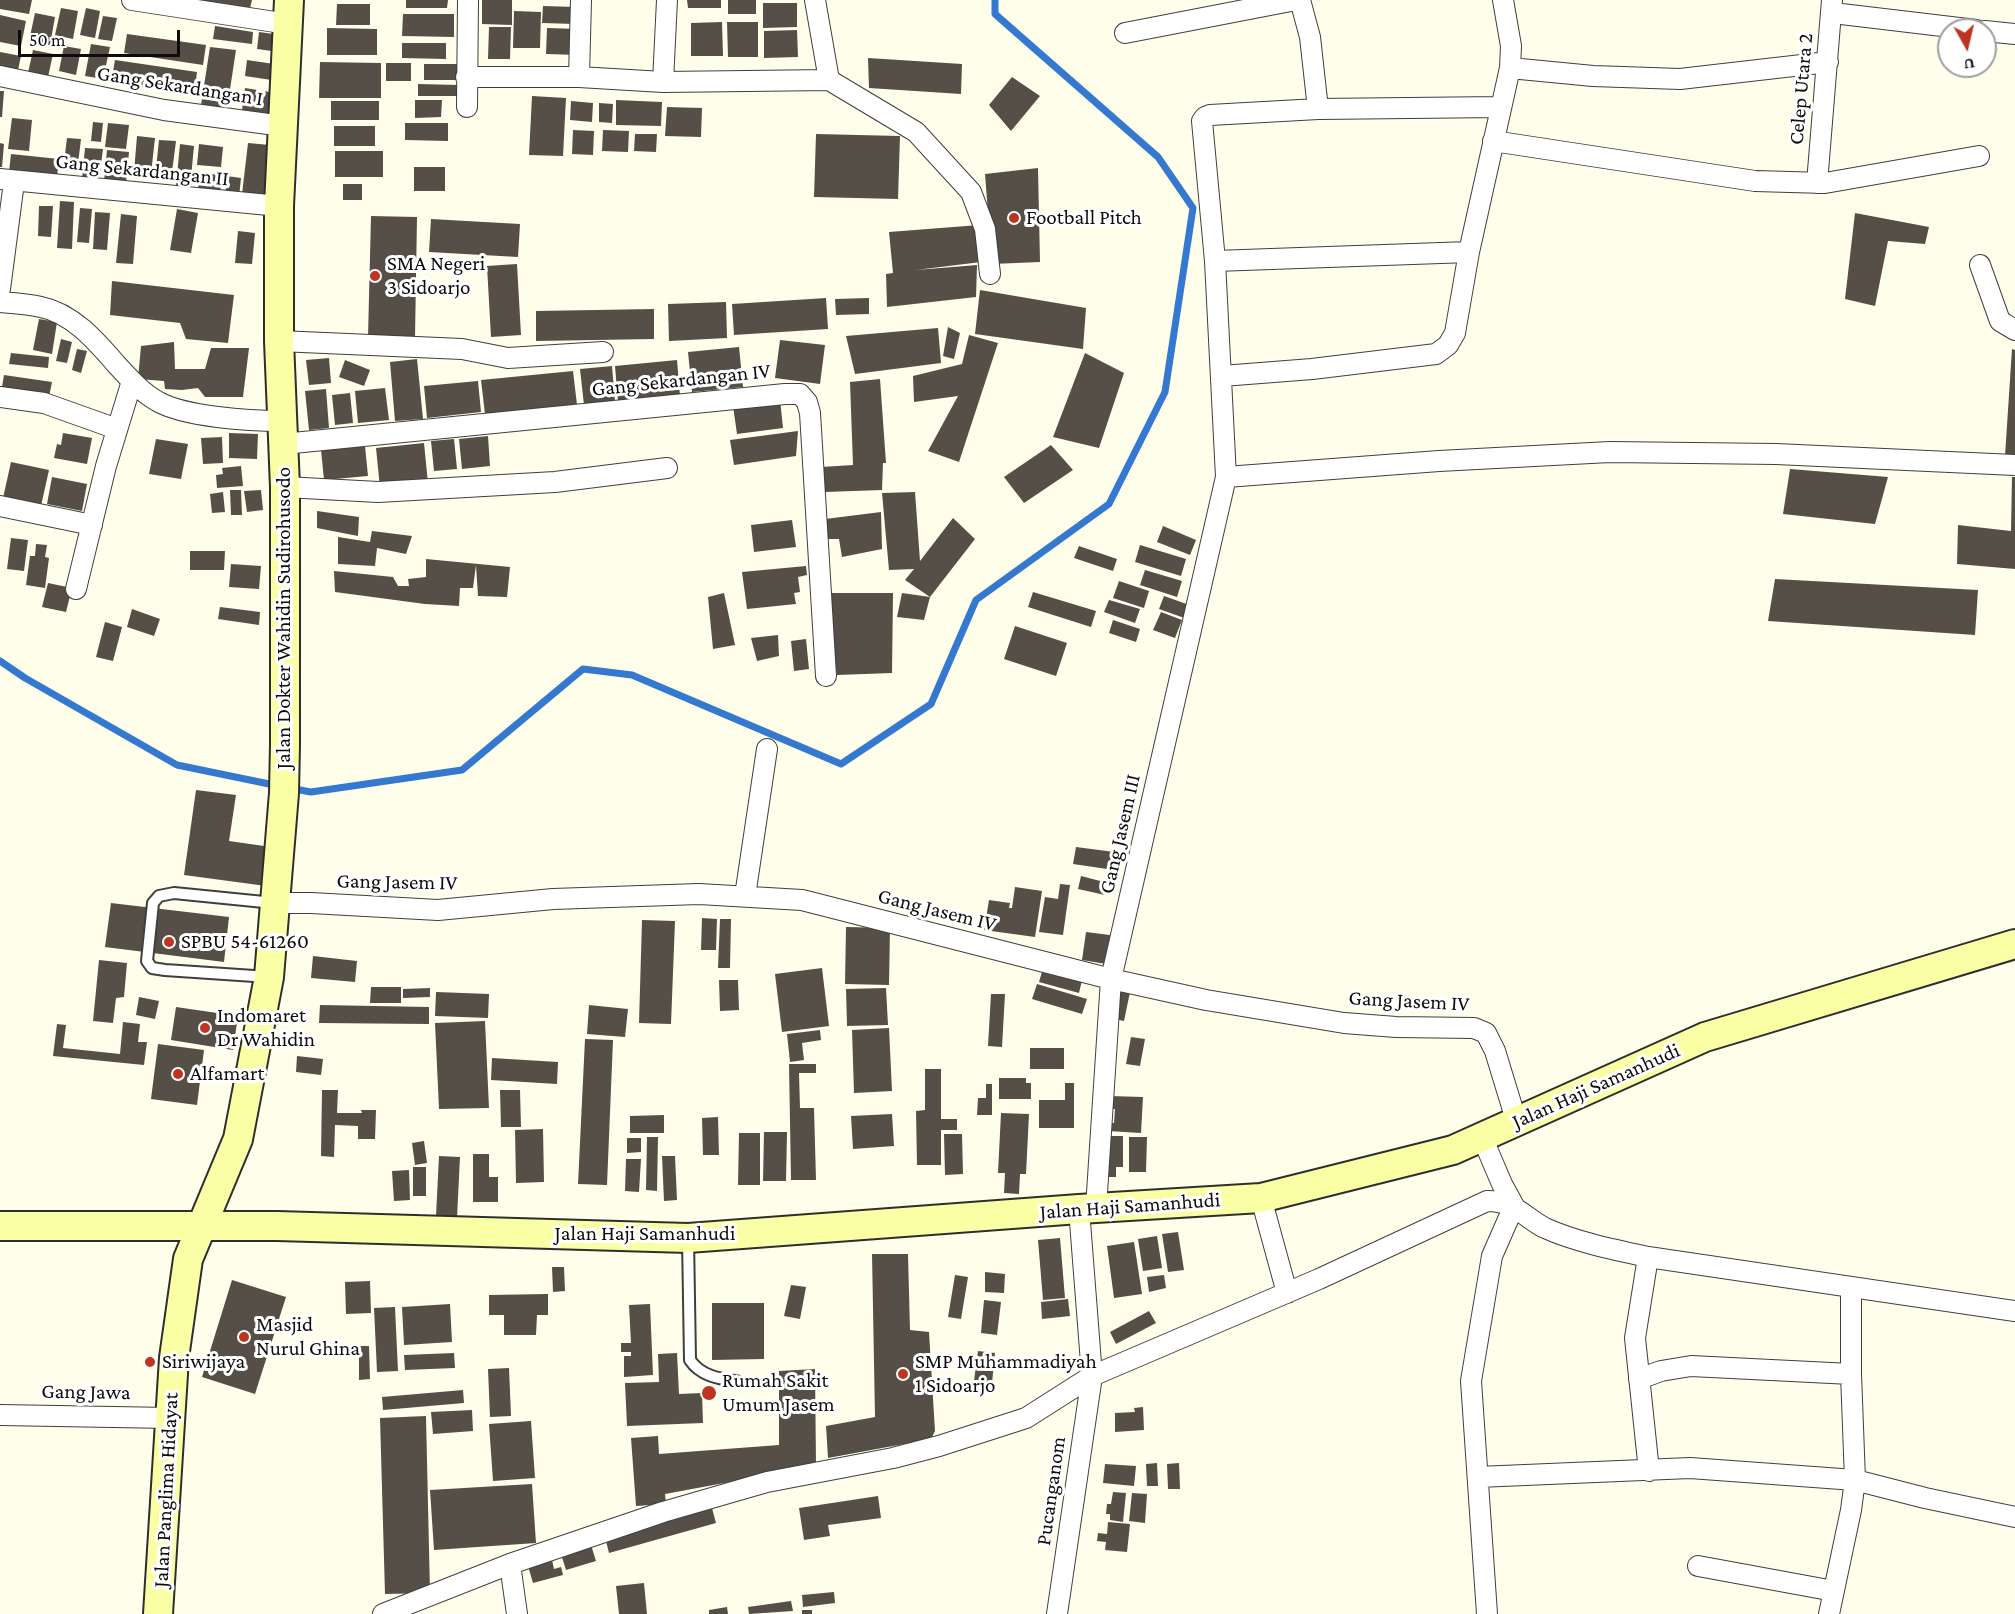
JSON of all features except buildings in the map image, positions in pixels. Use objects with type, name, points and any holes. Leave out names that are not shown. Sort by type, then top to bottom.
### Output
[{"type":"street","points":[[132,0],[289,12]]},
{"type":"street","points":[[467,107],[468,0]]},
{"type":"street","points":[[579,77],[581,0]]},
{"type":"street","points":[[663,82],[667,0]]},
{"type":"street","points":[[814,0],[829,80]]},
{"type":"street","points":[[1125,33],[1298,0],[1310,38],[1318,108],[1500,107]]},
{"type":"street","points":[[1222,376],[1311,369],[1436,354],[1448,345],[1455,333],[1469,252],[1510,68],[1511,46],[1503,0]]},
{"type":"street","points":[[1833,7],[1937,24]]},
{"type":"street","name":"Celep Utara 2","points":[[1817,183],[1833,7]]},
{"type":"street","name":"Jalan Dokter Wahidin Sudirohusodo","points":[[202,1226],[238,1139],[269,977],[284,794],[285,487],[279,341],[279,206],[289,12]]},
{"type":"street","points":[[1997,32],[2015,34]]},
{"type":"street","points":[[1510,68],[1593,76],[1680,79],[1827,62]]},
{"type":"street","name":"Gang Sekardangan I","points":[[0,76],[164,110],[283,126]]},
{"type":"street","points":[[466,77],[579,77],[663,82],[829,80],[916,132],[971,192],[985,229],[990,274]]},
{"type":"street","name":"Gang Jasem III","points":[[1088,1208],[1111,979],[1226,477],[1215,261],[1202,121],[1210,115],[1318,108]]},
{"type":"street","points":[[1493,141],[1755,181],[1817,183],[1979,156]]},
{"type":"street","points":[[0,289],[7,180]]},
{"type":"street","name":"Gang Sekardangan II","points":[[7,180],[279,206]]},
{"type":"street","points":[[1215,261],[1469,252]]},
{"type":"street","points":[[1980,265],[2000,321],[2015,330]]},
{"type":"street","points":[[0,302],[43,307],[65,316],[98,343],[132,381],[155,400],[174,409],[254,421],[283,432]]},
{"type":"street","points":[[279,341],[462,349],[508,358],[603,352]]},
{"type":"street","points":[[76,589],[117,429],[132,381]]},
{"type":"street","name":"Gang Sekardangan IV","points":[[283,432],[800,394],[807,402],[810,413],[825,676]]},
{"type":"street","points":[[0,397],[44,403],[117,429]]},
{"type":"street","points":[[1226,477],[1439,460],[1610,452],[1776,454],[2015,465]]},
{"type":"street","points":[[285,487],[378,492],[555,482],[667,468]]},
{"type":"street","points":[[0,506],[92,525]]},
{"type":"street","points":[[745,896],[767,749]]},
{"type":"street","name":"Gang Jasem IV","points":[[275,903],[438,910],[553,899],[699,894],[802,900],[1111,979],[1206,1000],[1344,1023],[1396,1027],[1474,1028],[1486,1033],[1495,1051],[1517,1123]]},
{"type":"street","name":"Jalan Haji Samanhudi","points":[[0,1226],[277,1226],[688,1238],[1088,1208],[1261,1198],[1454,1150],[1705,1037],[2015,944]]},
{"type":"street","points":[[1482,1137],[1514,1206]]},
{"type":"street","points":[[1261,1198],[1287,1293]]},
{"type":"street","points":[[383,1614],[510,1564],[663,1512],[767,1482],[893,1458],[1026,1418],[1092,1376],[1287,1293],[1482,1202],[1492,1200],[1514,1206],[1544,1227],[1600,1246],[1648,1257],[2015,1311]]},
{"type":"street","points":[[1486,1614],[1479,1477],[1471,1381],[1492,1256],[1514,1206]]},
{"type":"street","name":"Pucanganom","points":[[1057,1614],[1092,1376],[1088,1208]]},
{"type":"street","name":"Jalan Panglima Hidayat","points":[[158,1614],[174,1358],[188,1259],[202,1226]]},
{"type":"street","points":[[1648,1257],[1635,1338],[1648,1471]]},
{"type":"street","points":[[1829,1614],[1855,1480],[1851,1374],[1851,1287]]},
{"type":"street","points":[[1639,1379],[1660,1371],[1691,1366],[1851,1374]]},
{"type":"street","name":"Gang Jawa","points":[[0,1415],[170,1418]]},
{"type":"street","points":[[1479,1477],[1690,1468],[1855,1480],[2015,1517]]},
{"type":"street","points":[[510,1564],[517,1614]]},
{"type":"street","points":[[1698,1566],[1834,1591]]},
{"type":"lane","points":[[269,977],[165,970],[152,968],[147,961],[153,903],[159,896],[174,893],[275,903]]},
{"type":"lane","points":[[688,1238],[690,1360],[696,1369],[706,1374],[719,1379],[740,1382]]},
{"type":"waterway","points":[[289,788],[311,792],[462,770],[583,669],[632,675],[841,764],[931,704],[976,600],[1109,504],[1165,392],[1193,208],[1158,157],[995,14],[995,0]]},
{"type":"waterway","points":[[0,661],[25,678],[177,765],[279,786]]},
{"type":"place","name":"Football Pitch","points":[[1014,218]]},
{"type":"place","name":"SMA Negeri 3 Sidoarjo","points":[[375,276]]},
{"type":"place","name":"SPBU 54-61260","points":[[169,942]]},
{"type":"place","name":"Indomaret Dr Wahidin","points":[[205,1028]]},
{"type":"place","name":"Alfamart","points":[[178,1074]]},
{"type":"place","name":"Masjid Nurul Ghina","points":[[244,1337]]},
{"type":"place","name":"Siriwijaya","points":[[150,1362]]},
{"type":"place","name":"SMP Muhammadiyah 1 Sidoarjo","points":[[903,1374]]},
{"type":"place","name":"Rumah Sakit Umum Jasem","points":[[709,1393]]}]
